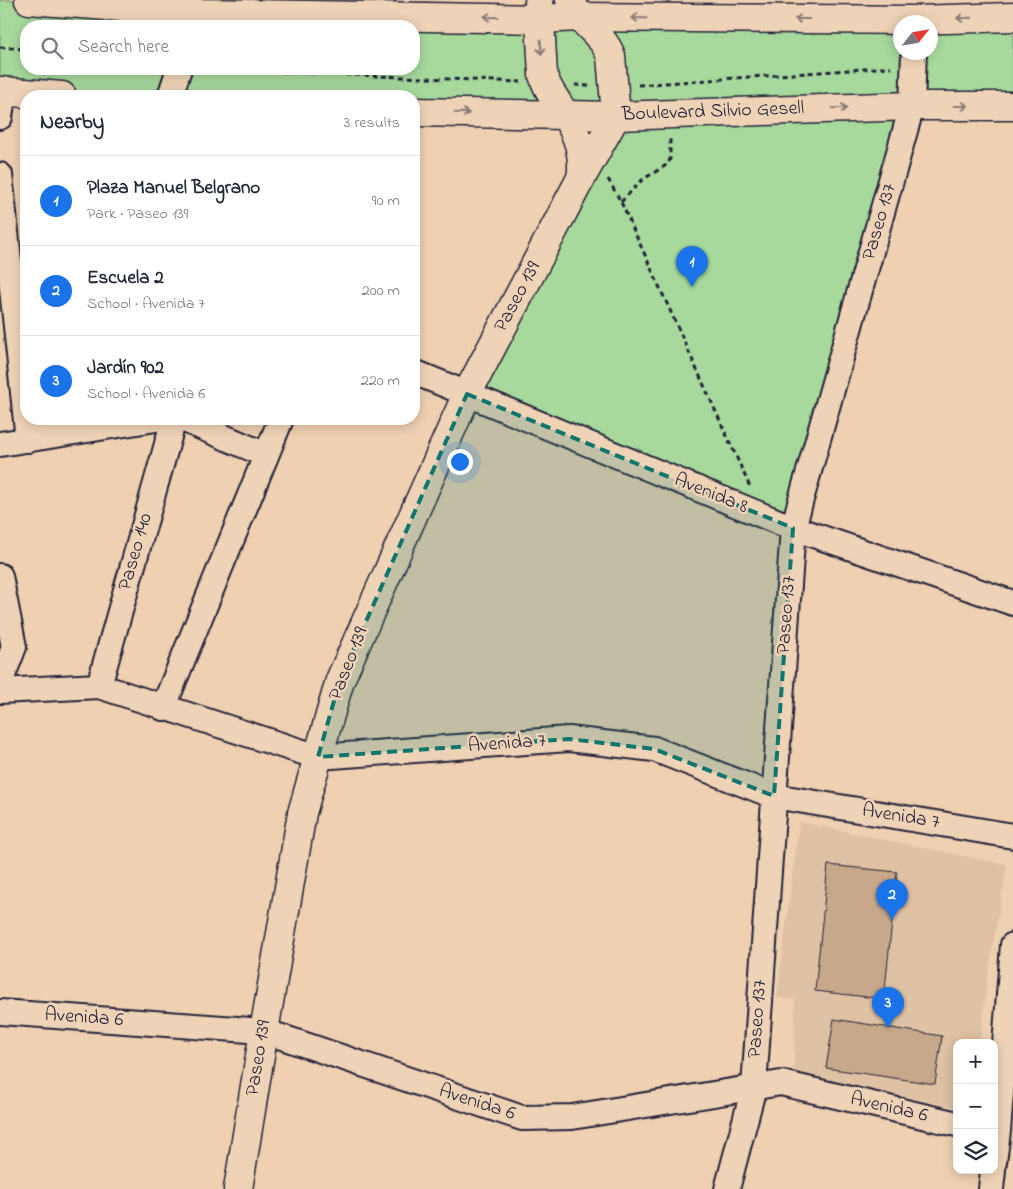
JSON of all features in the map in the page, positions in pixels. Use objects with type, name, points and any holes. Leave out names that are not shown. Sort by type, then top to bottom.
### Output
[{"type":"main road","points":[[29,0],[197,13],[574,9],[893,20]]},
{"type":"main road","name":"Paseo 139","points":[[540,9],[545,84],[566,116],[582,152],[583,165],[580,180]]},
{"type":"main road","points":[[574,9],[608,48],[611,56],[615,86],[616,116]]},
{"type":"main road","points":[[938,20],[1013,17]]},
{"type":"main road","points":[[1,100],[20,99]]},
{"type":"main road","name":"Boulevard Silvio Gesell","points":[[420,112],[616,116],[912,106],[1013,106]]},
{"type":"main road","name":"Paseo 139","points":[[238,1189],[302,813],[340,680],[467,394],[616,116]]},
{"type":"street","name":"Paseo 137","points":[[728,1189],[754,1087],[793,528],[912,106],[915,64]]},
{"type":"street","points":[[172,90],[177,75]]},
{"type":"street","points":[[0,175],[5,270],[20,381]]},
{"type":"street","name":"Avenida 8","points":[[420,374],[793,528],[1013,603]]},
{"type":"street","points":[[26,425],[28,440]]},
{"type":"street","points":[[0,444],[119,425]]},
{"type":"street","name":"Paseo 140","points":[[99,686],[172,425]]},
{"type":"street","points":[[196,425],[266,455]]},
{"type":"street","points":[[163,708],[278,425]]},
{"type":"street","points":[[0,576],[14,647],[0,683]]},
{"type":"street","name":"Avenida 7","points":[[0,691],[99,686],[318,757],[569,739],[654,749],[774,796],[1013,836]]},
{"type":"street","points":[[998,1146],[1002,1131],[1013,945]]},
{"type":"street","name":"Avenida 6","points":[[0,1012],[264,1031],[522,1118],[572,1117],[781,1083],[953,1123]]},
{"type":"street","points":[[990,1189],[992,1174]]},
{"type":"path","points":[[0,47],[20,49]]},
{"type":"path","points":[[348,75],[615,86],[897,67],[915,64]]},
{"type":"path","points":[[621,202],[642,180],[668,164],[670,159],[670,113]]},
{"type":"path","points":[[594,155],[621,202],[763,516]]},
{"type":"highlighted area","points":[[467,394],[793,528],[774,796],[654,749],[569,739],[318,757],[340,680]]},
{"type":"shaded area","points":[[799,822],[1007,865],[987,980],[980,1039],[953,1039],[953,1107],[794,1074],[795,999],[777,998]]},
{"type":"green space","points":[[0,0],[894,15],[893,60],[938,60],[938,16],[1013,17],[1013,106],[912,106],[793,528],[467,394],[616,117],[420,112],[420,90],[20,90],[20,93],[0,91]]},
{"type":"building","points":[[828,865],[897,872],[884,999],[815,991]]},
{"type":"building","points":[[834,1019],[942,1036],[935,1084],[826,1068]]},
{"type":"place","name":"Plaza Manuel Belgrano","points":[[692,287]]},
{"type":"place","name":"Escuela 2","points":[[892,920]]},
{"type":"place","name":"Jardín 902","points":[[888,1028]]}]
